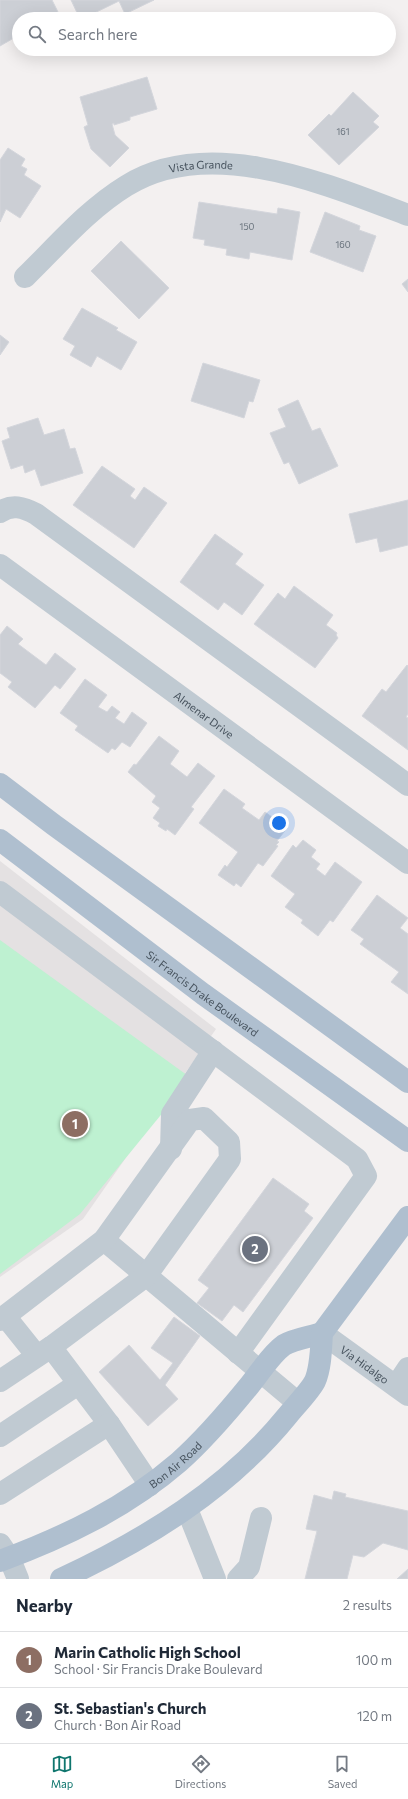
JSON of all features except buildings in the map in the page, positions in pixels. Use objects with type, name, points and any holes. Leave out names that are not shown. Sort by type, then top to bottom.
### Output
[{"type":"main road","points":[[0,784],[54,826],[408,1082]]},
{"type":"main road","name":"Sir Francis Drake Boulevard","points":[[0,840],[203,994],[408,1141]]},
{"type":"main road","points":[[61,1579],[126,1546],[187,1509],[241,1465],[278,1428],[315,1382],[322,1333],[408,1217]]},
{"type":"main road","points":[[385,1248],[408,1234]]},
{"type":"main road","name":"Bon Air Road","points":[[3,1554],[88,1523],[112,1510],[150,1485],[199,1444],[230,1409],[276,1352],[285,1344],[322,1333]]},
{"type":"street","name":"Vista Grande","points":[[25,277],[92,211],[116,193],[145,177],[166,169],[208,164],[224,164],[270,170],[354,195],[408,215]]},
{"type":"street","points":[[0,512],[13,507],[21,507],[36,514],[408,785]]},
{"type":"street","name":"Almenar Drive","points":[[0,565],[408,863]]},
{"type":"street","points":[[0,892],[358,1160],[366,1176],[238,1353]]},
{"type":"street","points":[[171,1149],[172,1114],[213,1050]]},
{"type":"street","points":[[0,1381],[44,1352],[146,1276],[230,1158],[229,1142],[204,1118],[190,1120],[171,1149],[104,1240],[3,1318],[44,1352],[78,1384],[109,1424],[150,1485]]},
{"type":"street","points":[[104,1240],[298,1403]]},
{"type":"street","name":"Via Hidalgo","points":[[322,1333],[402,1390]]},
{"type":"street","points":[[402,1390],[408,1368]]},
{"type":"street","points":[[0,1436],[78,1384]]},
{"type":"street","points":[[0,1494],[109,1424]]},
{"type":"street","points":[[187,1509],[215,1579]]},
{"type":"street","points":[[238,1579],[249,1567],[261,1518]]},
{"type":"street","points":[[3,1554],[18,1579]]},
{"type":"shaded area","points":[[0,861],[216,1029],[83,1219],[0,1277]]},
{"type":"green space","points":[[0,940],[191,1078],[80,1214],[0,1274]]},
{"type":"place","name":"Marin Catholic High School","points":[[75,1124]]},
{"type":"place","name":"St. Sebastian's Church","points":[[255,1249]]}]
